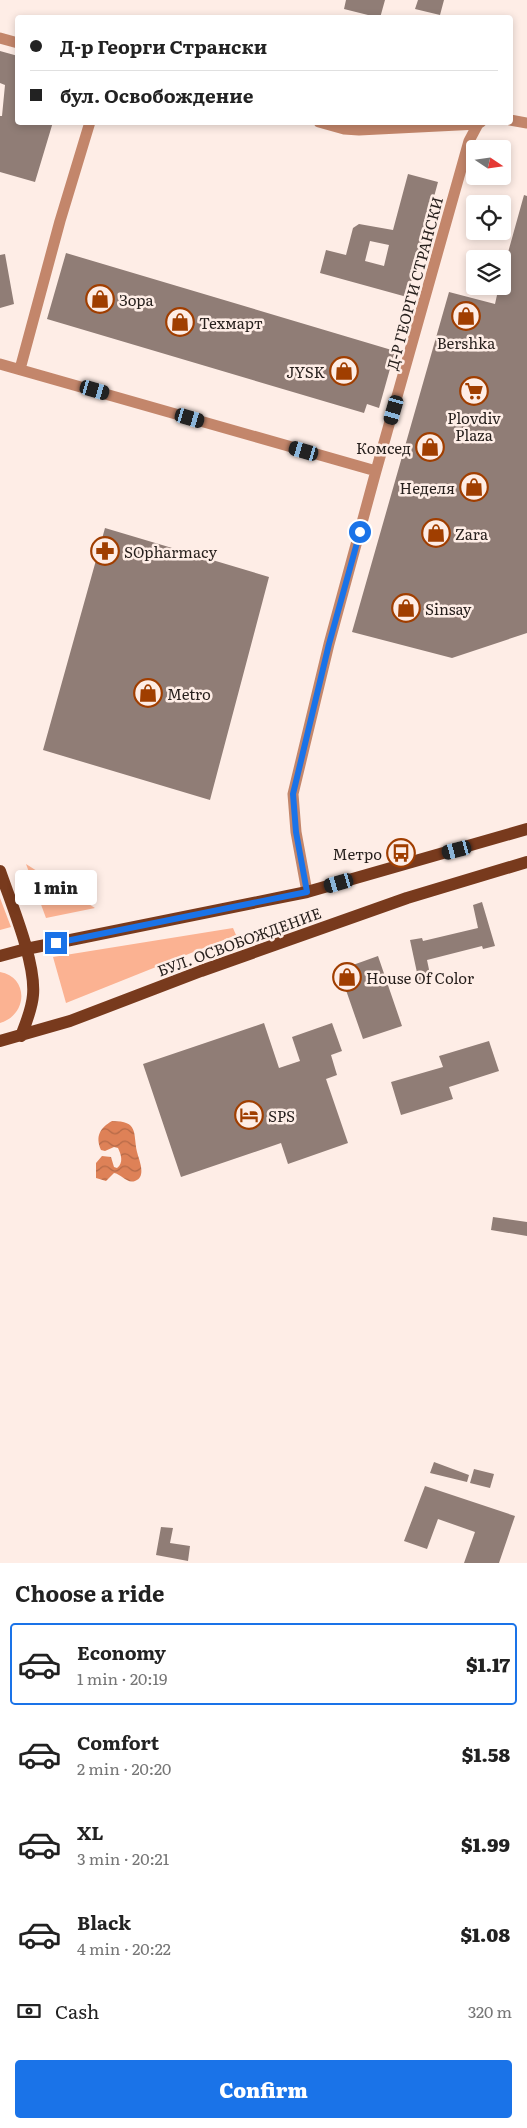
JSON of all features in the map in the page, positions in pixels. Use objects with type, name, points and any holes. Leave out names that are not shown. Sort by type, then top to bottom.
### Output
[{"type":"main road","name":"БУЛ. ОСВОБОЖДЕНИЕ","points":[[0,956],[26,949],[231,909],[307,892],[527,828]]},
{"type":"main road","name":"БУЛ. ОСВОБОЖДЕНИЕ","points":[[0,1041],[70,1022],[201,971],[407,898],[527,862]]},
{"type":"main road","points":[[0,871],[26,949],[34,994],[32,1007],[21,1036]]},
{"type":"street","points":[[0,38],[15,41]]},
{"type":"street","points":[[513,121],[527,123]]},
{"type":"street","points":[[20,369],[60,221],[89,125]]},
{"type":"street","points":[[330,125],[344,129],[359,130],[445,125]]},
{"type":"street","name":"Д-Р ГЕОРГИ СТРАНСКИ","points":[[307,892],[296,832],[293,794],[329,644],[376,471],[469,141],[479,125]]},
{"type":"street","points":[[0,364],[376,471]]},
{"type":"shaded area","points":[[26,864],[95,908],[46,918]]},
{"type":"shaded area","points":[[0,898],[11,927],[0,930]]},
{"type":"shaded area","points":[[233,928],[236,935],[66,1003],[53,957]]},
{"type":"shaded area","points":[[0,972],[9,975],[16,981],[20,988],[21,996],[20,1005],[16,1012],[9,1019],[0,1023]]},
{"type":"water","points":[[112,1121],[127,1123],[133,1129],[141,1172],[139,1179],[135,1181],[129,1181],[114,1173],[106,1181],[96,1178],[96,1163],[102,1156],[111,1157],[114,1167],[117,1168],[121,1164],[118,1148],[114,1147],[105,1151],[101,1150],[99,1145],[100,1133]]},
{"type":"building","points":[[346,0],[385,0],[381,15],[368,15],[344,9]]},
{"type":"building","points":[[418,0],[444,0],[440,15],[415,9]]},
{"type":"building","points":[[0,51],[15,55],[15,125],[52,125],[35,182],[0,172],[0,116],[2,116],[5,85],[0,83]]},
{"type":"building","points":[[408,174],[438,182],[407,297],[320,273],[326,250],[346,255],[353,228],[359,224],[393,230]],"holes":[[[370,241],[389,245],[384,266],[365,261]]]},
{"type":"building","name":"Plovdiv Plaza","points":[[524,195],[527,196],[527,633],[452,658],[352,632],[449,292],[495,304],[497,295],[511,295],[511,250],[509,250]]},
{"type":"building","points":[[66,253],[395,351],[379,408],[367,404],[364,413],[47,319]]},
{"type":"building","points":[[5,254],[14,304],[0,308],[0,255]]},
{"type":"building","name":"Metro","points":[[105,528],[269,577],[210,800],[43,750]]},
{"type":"building","points":[[482,902],[495,946],[483,949],[482,946],[427,960],[431,979],[419,982],[410,940],[422,938],[423,941],[478,928],[473,905]]},
{"type":"building","points":[[378,956],[402,1026],[363,1039],[339,970]]},
{"type":"building","name":"SPS","points":[[264,1023],[279,1068],[300,1061],[292,1037],[332,1023],[342,1051],[331,1055],[337,1075],[326,1079],[348,1143],[288,1164],[281,1143],[181,1177],[143,1064]]},
{"type":"building","points":[[489,1041],[499,1071],[449,1087],[453,1099],[401,1115],[391,1082],[443,1067],[439,1056]]},
{"type":"building","points":[[493,1217],[527,1222],[527,1236],[491,1230]]},
{"type":"building","points":[[434,1462],[469,1475],[467,1482],[430,1473]]},
{"type":"building","points":[[474,1469],[494,1474],[490,1488],[470,1483]]},
{"type":"building","points":[[425,1486],[515,1516],[499,1563],[464,1563],[475,1532],[438,1519],[427,1549],[404,1541]]},
{"type":"building","points":[[161,1527],[173,1528],[170,1543],[190,1546],[188,1561],[156,1555]]},
{"type":"place","name":"Зора","points":[[100,299]]},
{"type":"place","name":"Bershka","points":[[466,316]]},
{"type":"place","name":"Техмарт","points":[[180,322]]},
{"type":"place","name":"JYSK","points":[[344,371]]},
{"type":"place","name":"Plovdiv Plaza","points":[[474,391]]},
{"type":"place","name":"Комсед","points":[[430,447]]},
{"type":"place","name":"Неделя","points":[[474,487]]},
{"type":"place","name":"Zara","points":[[436,533]]},
{"type":"place","name":"SOpharmacy","points":[[105,551]]},
{"type":"place","name":"Sinsay","points":[[406,608]]},
{"type":"place","name":"Metro","points":[[148,693]]},
{"type":"place","name":"Метро","points":[[401,853]]},
{"type":"place","name":"House Of Color","points":[[347,977]]},
{"type":"place","name":"SPS","points":[[249,1115]]},
{"type":"route","points":[[56,943],[231,909],[307,892],[296,832],[293,794],[329,644],[360,532]]}]
